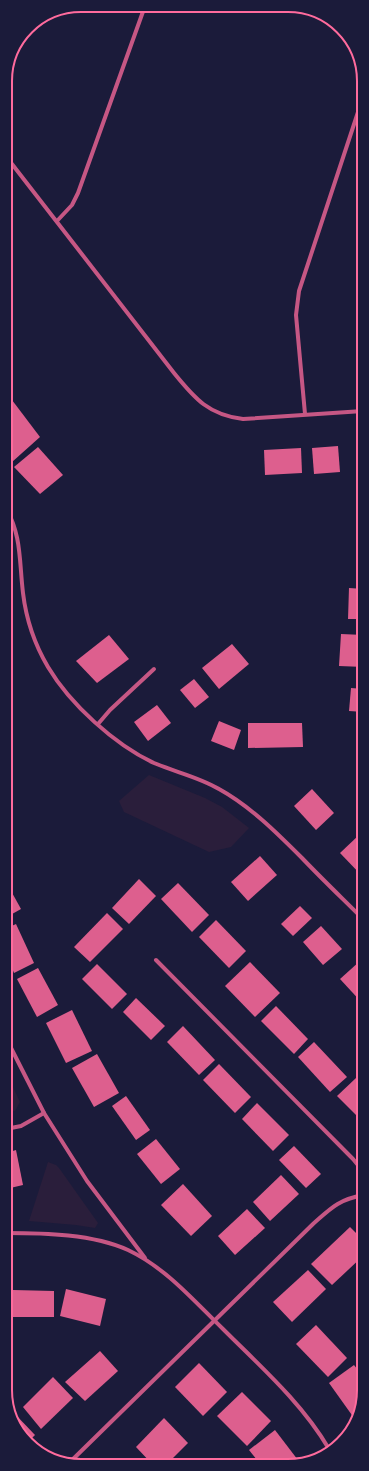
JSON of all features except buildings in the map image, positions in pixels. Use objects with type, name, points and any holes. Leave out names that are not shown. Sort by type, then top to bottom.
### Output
[{"type":"street","points":[[57,221],[72,205],[78,193],[142,12]]},
{"type":"street","points":[[305,414],[296,315],[297,302],[299,291],[357,115]]},
{"type":"street","points":[[12,164],[174,373],[188,390],[203,404],[228,417],[243,419],[357,411]]},
{"type":"street","points":[[12,521],[19,542],[23,593],[28,618],[36,643],[57,681],[84,712],[139,755],[218,788],[237,801],[279,836],[357,913]]},
{"type":"street","points":[[98,724],[110,710],[154,669]]},
{"type":"street","points":[[156,960],[357,1164]]},
{"type":"street","points":[[12,1050],[44,1113],[87,1181],[146,1259]]},
{"type":"street","points":[[12,1128],[21,1126],[44,1113]]},
{"type":"street","points":[[74,1458],[331,1208],[342,1201],[357,1197]]},
{"type":"street","points":[[12,1233],[58,1235],[86,1239],[127,1250],[146,1259],[182,1288],[282,1388],[306,1415],[327,1446]]},
{"type":"shaded area","points":[[149,775],[205,798],[222,807],[249,828],[231,847],[209,852],[124,812],[119,801]]},
{"type":"shaded area","points":[[12,1085],[20,1102],[15,1111],[12,1111]]},
{"type":"shaded area","points":[[48,1162],[59,1168],[98,1223],[95,1228],[29,1221]]}]
